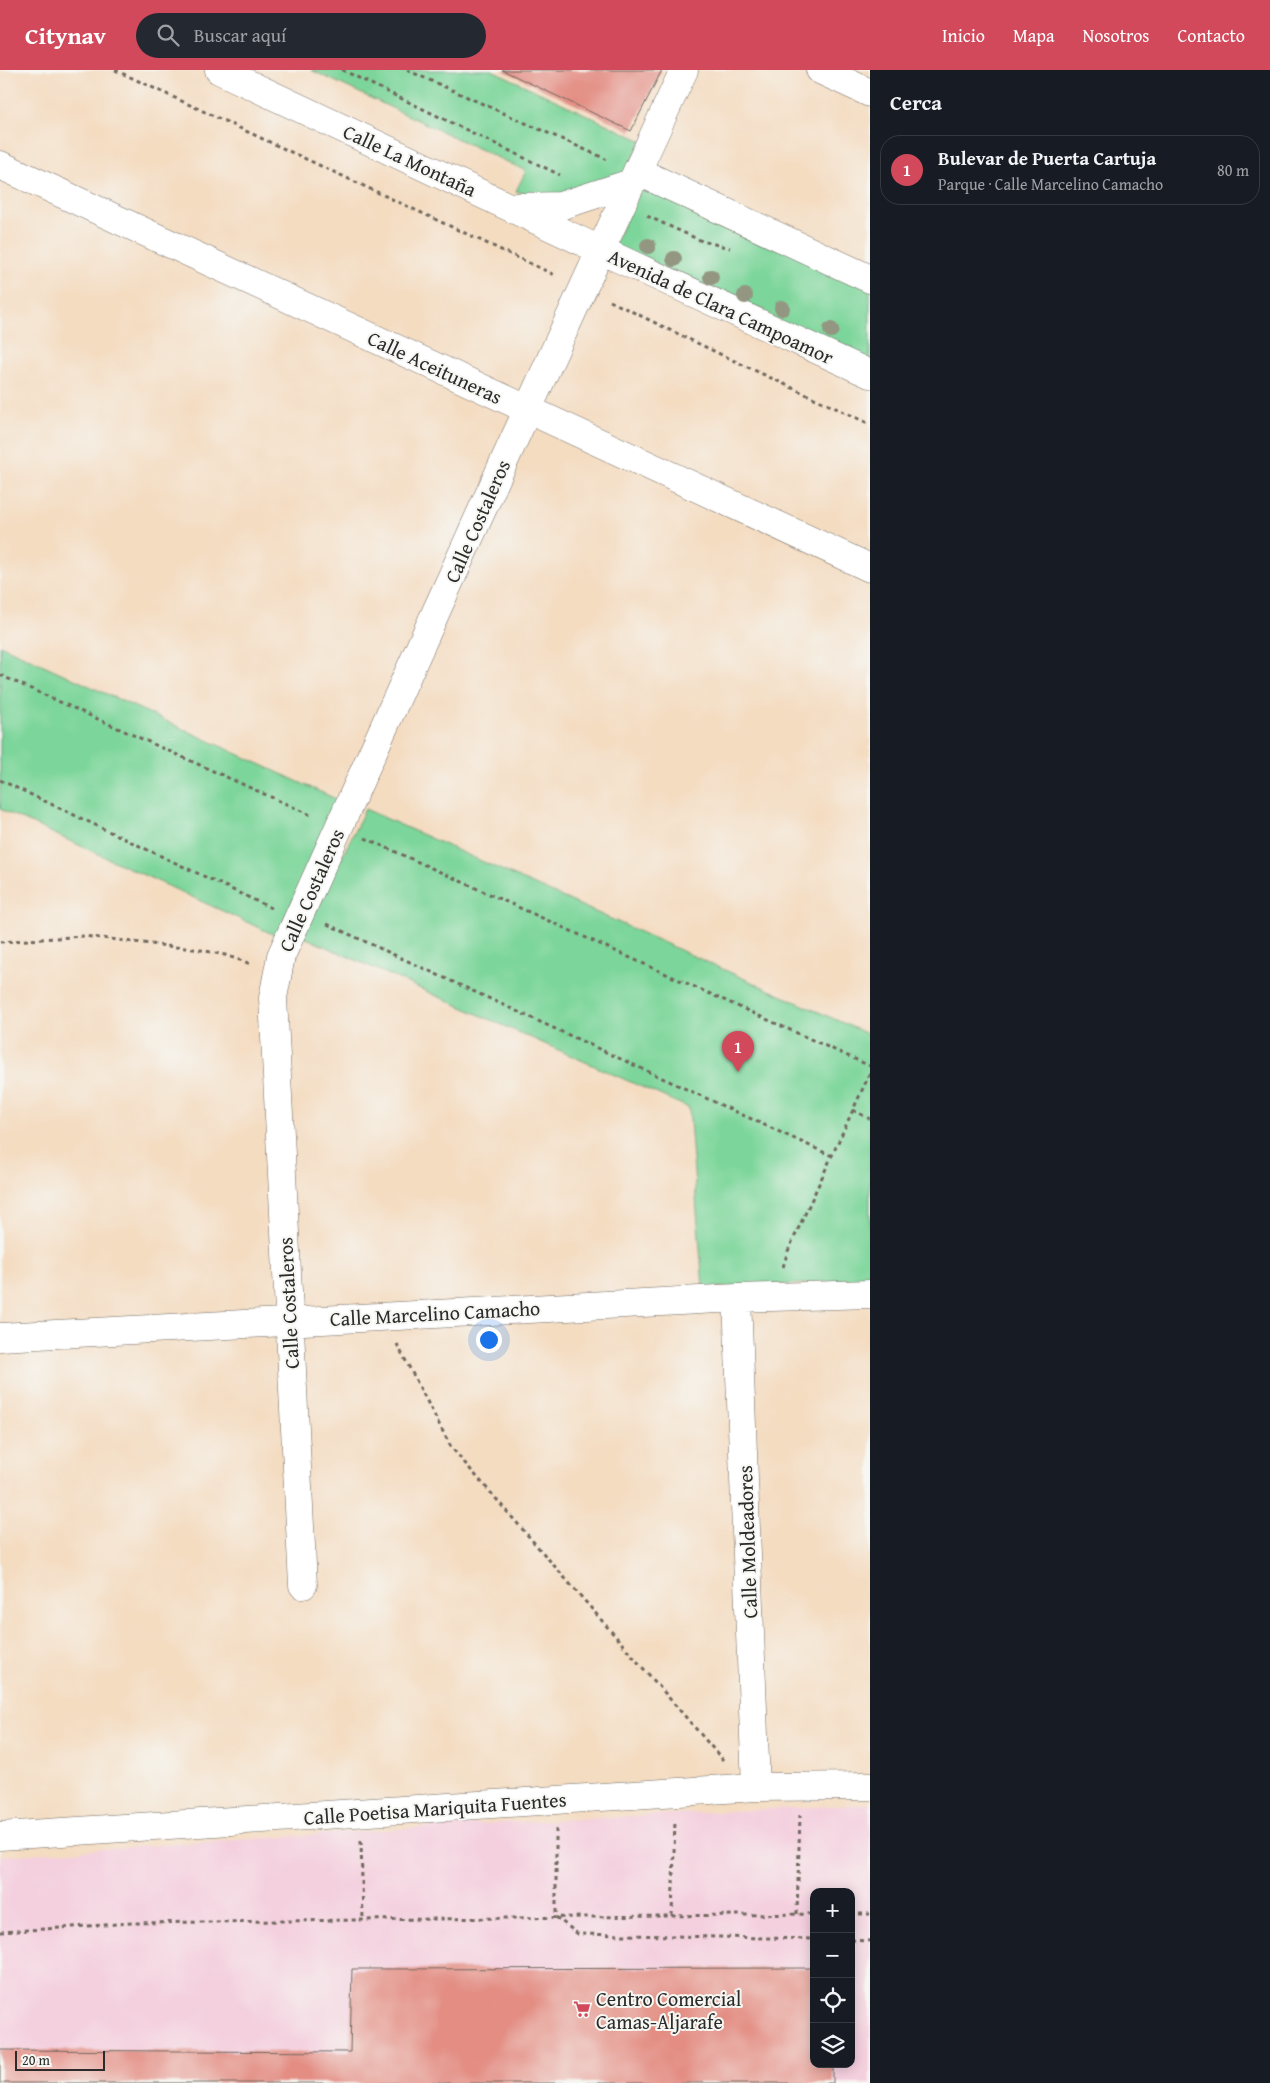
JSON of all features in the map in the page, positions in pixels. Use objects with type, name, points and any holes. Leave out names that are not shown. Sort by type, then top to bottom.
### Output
[{"type":"street","name":"Calle La Montaña","points":[[219,70],[600,250]]},
{"type":"street","name":"Calle Costaleros","points":[[303,1585],[273,998],[281,956],[600,250],[684,70]]},
{"type":"street","points":[[820,70],[870,93]]},
{"type":"street","name":"Calle Aceituneras","points":[[0,165],[870,568]]},
{"type":"street","points":[[508,206],[549,208],[560,206],[634,177],[870,280]]},
{"type":"street","name":"Avenida de Clara Campoamor","points":[[600,250],[870,374]]},
{"type":"street","name":"Calle Marcelino Camacho","points":[[0,1337],[289,1320],[382,1317],[737,1298],[870,1294]]},
{"type":"street","name":"Calle Moldeadores","points":[[737,1298],[748,1788]]},
{"type":"street","name":"Calle Poetisa Mariquita Fuentes","points":[[0,1836],[676,1792],[801,1786],[870,1786]]},
{"type":"path","points":[[116,70],[870,424]]},
{"type":"path","points":[[407,70],[573,145],[634,177]]},
{"type":"path","points":[[0,675],[870,1066]]},
{"type":"path","points":[[0,780],[832,1156]]},
{"type":"path","points":[[0,942],[84,936],[201,950],[225,954],[276,976]]},
{"type":"path","points":[[777,1297],[780,1275],[788,1251],[870,1073]]},
{"type":"path","points":[[853,1110],[870,1119]]},
{"type":"path","points":[[382,1317],[451,1447],[748,1788]]},
{"type":"path","points":[[797,1914],[801,1786]]},
{"type":"path","points":[[672,1916],[676,1792]]},
{"type":"path","points":[[556,1800],[556,1917]]},
{"type":"path","points":[[361,1813],[363,1920]]},
{"type":"path","points":[[0,1932],[132,1923],[810,1914]]},
{"type":"path","points":[[855,1914],[870,1914]]},
{"type":"path","points":[[556,1917],[578,1934],[810,1939]]},
{"type":"path","points":[[855,1940],[870,1941]]},
{"type":"shaded area","points":[[870,1804],[870,2083],[0,2083],[0,1856],[459,1825]]},
{"type":"green space","points":[[311,70],[492,70],[642,141],[623,176],[543,199],[516,191],[526,171]]},
{"type":"green space","points":[[644,183],[870,287],[870,368],[611,250]]},
{"type":"green space","points":[[0,645],[338,800],[277,936],[0,809]]},
{"type":"green space","points":[[365,809],[870,1035],[870,1281],[703,1288],[689,1108],[304,937]]},
{"type":"building","points":[[502,70],[662,70],[631,131]]},
{"type":"building","name":"Centro Comercial Camas-Aljarafe","points":[[810,1968],[810,2068],[833,2068],[833,2083],[0,2083],[0,2050],[350,2052],[352,1969]]},
{"type":"place","name":"Bulevar de Puerta Cartuja","points":[[738,1072]]},
{"type":"place","name":"Centro Comercial Camas-Aljarafe","points":[[582,2009]]}]
